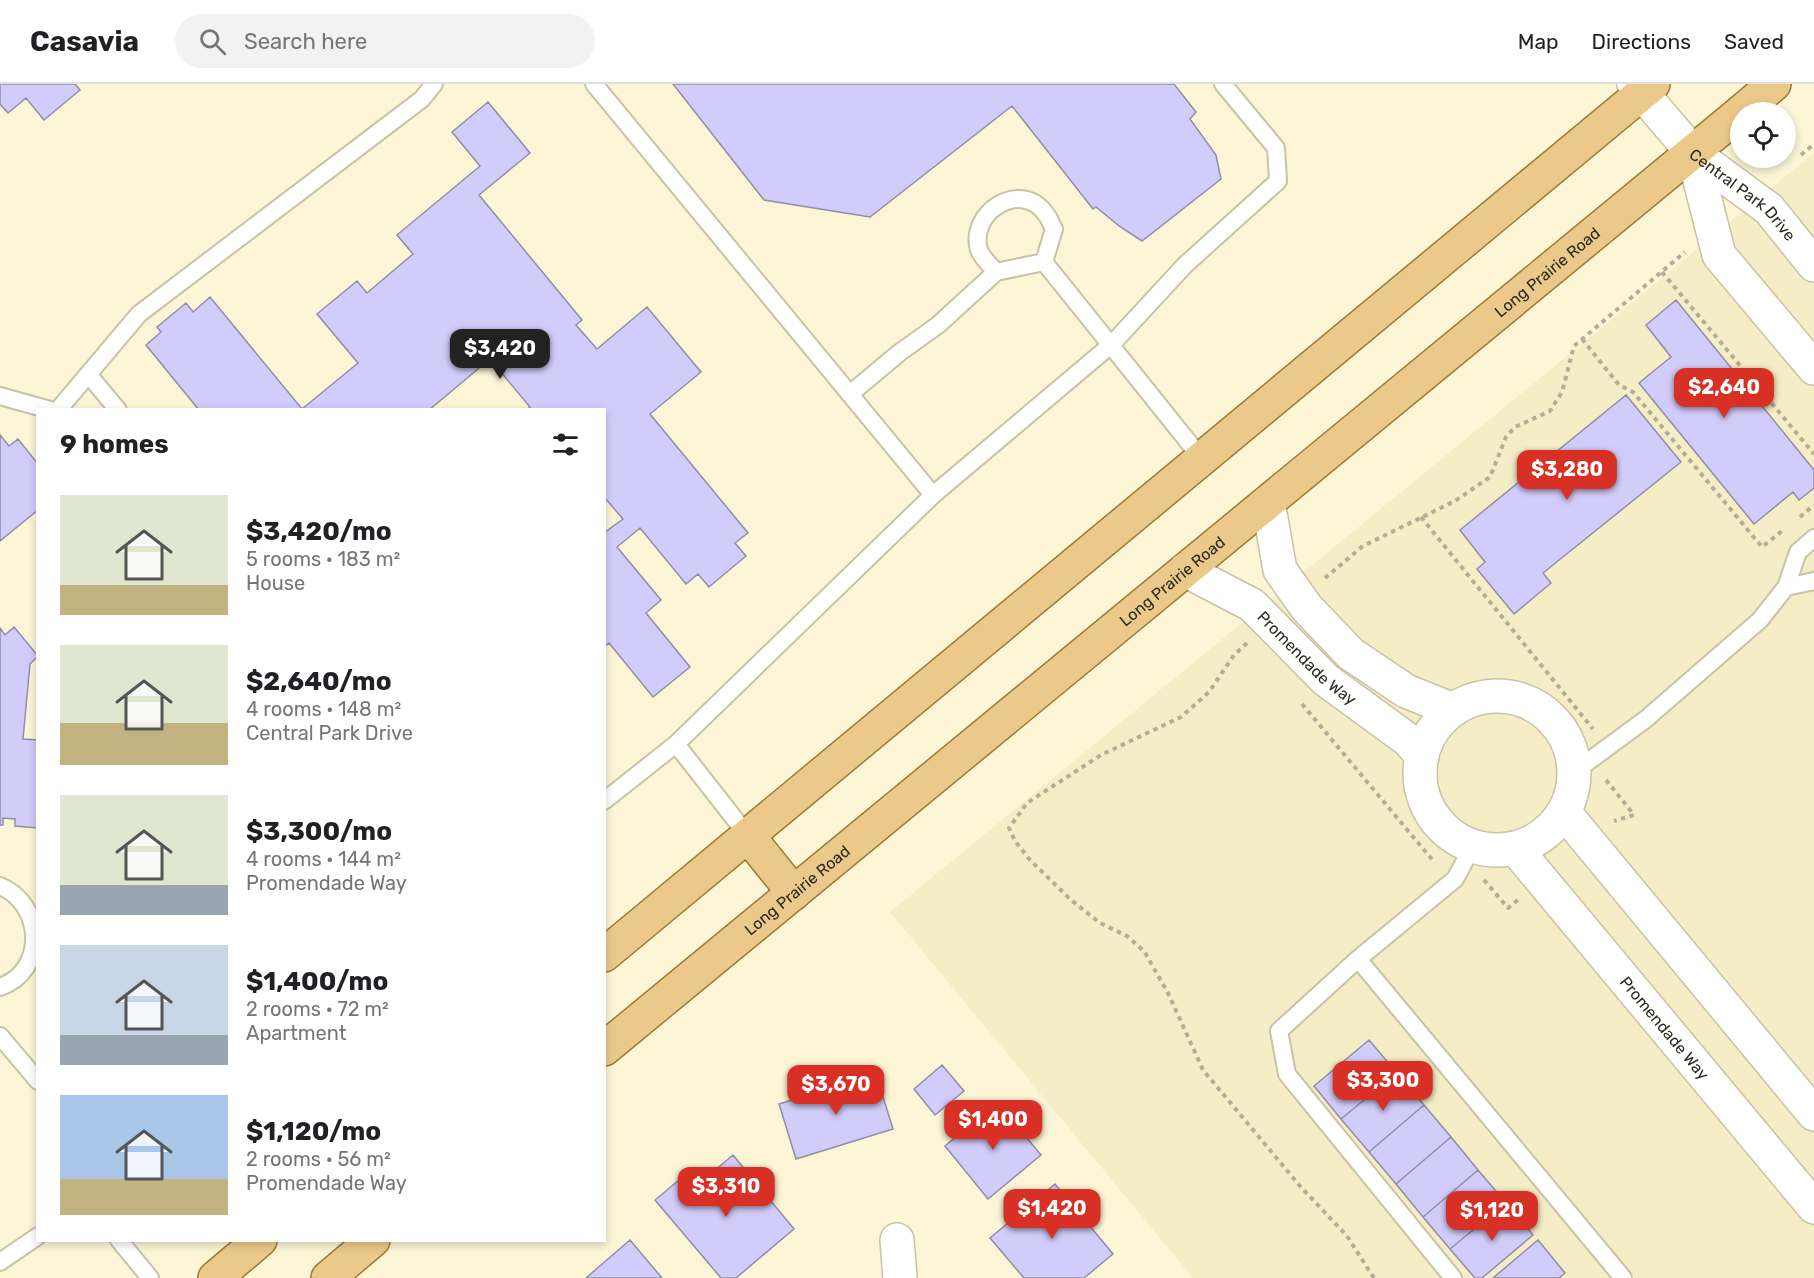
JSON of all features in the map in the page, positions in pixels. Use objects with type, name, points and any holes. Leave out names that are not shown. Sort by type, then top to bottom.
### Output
[{"type":"main road","name":"Long Prairie Road","points":[[1753,102],[1774,84]]},
{"type":"main road","points":[[606,953],[1202,459],[1643,87]]},
{"type":"main road","name":"Long Prairie Road","points":[[606,1047],[1730,122]]},
{"type":"main road","points":[[748,836],[794,893]]},
{"type":"main road","points":[[215,1278],[259,1242]]},
{"type":"main road","points":[[327,1278],[371,1242]]},
{"type":"street","points":[[1643,87],[1693,153]]},
{"type":"street","name":"Central Park Drive","points":[[1693,153],[1769,209],[1814,265]]},
{"type":"street","name":"Central Park Drive","points":[[1693,153],[1719,255],[1814,368]]},
{"type":"street","name":"Promendade Way","points":[[1268,502],[1280,570],[1307,608],[1351,654],[1406,691],[1453,710]]},
{"type":"street","name":"Promendade Way","points":[[1185,570],[1252,605],[1326,680],[1408,740],[1422,756]]},
{"type":"street","points":[[1492,696],[1512,698],[1532,705],[1549,716],[1563,733],[1571,752],[1574,772],[1572,793],[1564,812],[1543,835],[1515,848],[1494,850],[1473,846],[1453,836],[1437,820],[1426,801],[1421,779],[1422,756],[1428,738],[1453,710],[1471,700],[1492,696]]},
{"type":"street","points":[[1564,812],[1814,1113]]},
{"type":"street","name":"Promendade Way","points":[[1515,848],[1814,1207]]},
{"type":"street","points":[[897,1240],[900,1278]]},
{"type":"lane","points":[[60,408],[139,314],[422,99],[434,84]]},
{"type":"lane","points":[[594,84],[933,495]]},
{"type":"lane","points":[[606,799],[676,744],[933,495],[1112,344],[1185,265],[1278,181],[1275,148],[1223,84]]},
{"type":"lane","points":[[996,272],[979,252],[977,230],[990,210],[1008,199],[1026,200],[1044,211],[1054,229],[1044,262]]},
{"type":"lane","points":[[850,394],[899,353],[938,325],[996,272],[1044,262]]},
{"type":"lane","points":[[1044,262],[1202,459]]},
{"type":"lane","points":[[88,374],[116,408]]},
{"type":"lane","points":[[0,396],[43,408]]},
{"type":"lane","points":[[1574,772],[1646,719],[1760,620],[1786,587],[1797,552],[1814,538]]},
{"type":"lane","points":[[1786,587],[1814,581]]},
{"type":"lane","points":[[676,744],[748,836]]},
{"type":"lane","points":[[1453,1278],[1287,1074],[1278,1031],[1358,959],[1455,879],[1473,846]]},
{"type":"lane","points":[[0,886],[17,896],[27,909],[34,925],[35,942],[31,958],[22,972],[10,983],[0,987]]},
{"type":"lane","points":[[1358,959],[1623,1278]]},
{"type":"lane","points":[[0,1036],[36,1079]]},
{"type":"lane","points":[[0,1262],[36,1237]]},
{"type":"lane","points":[[120,1242],[150,1278]]},
{"type":"path","points":[[1801,155],[1814,144]]},
{"type":"path","points":[[1321,581],[1363,546],[1455,501],[1490,477],[1506,437],[1515,426],[1550,411],[1562,392],[1574,346],[1686,252]]},
{"type":"path","points":[[1662,272],[1814,454]]},
{"type":"path","points":[[1582,339],[1619,386],[1633,392],[1762,547],[1788,526]]},
{"type":"path","points":[[1797,519],[1814,505]]},
{"type":"path","points":[[1421,517],[1594,733]]},
{"type":"path","points":[[1249,641],[1234,655],[1209,692],[1181,717],[1101,755],[1027,803],[1009,828],[1015,842],[1030,860],[1071,900],[1100,923],[1127,936],[1144,951],[1168,993],[1203,1070],[1300,1186],[1347,1236],[1374,1278]]},
{"type":"path","points":[[1301,704],[1435,863]]},
{"type":"path","points":[[1606,780],[1634,815],[1609,825]]},
{"type":"path","points":[[1484,880],[1508,908],[1526,893]]},
{"type":"shaded area","points":[[1814,153],[1814,1278],[1193,1278],[890,912]]},
{"type":"building","points":[[0,84],[75,84],[80,90],[44,120],[26,98],[8,113],[0,104]]},
{"type":"building","points":[[673,84],[1174,84],[1196,112],[1190,119],[1216,155],[1221,179],[1142,241],[1096,207],[1093,209],[1012,106],[870,217],[764,200]]},
{"type":"building","points":[[488,102],[530,153],[479,195],[582,320],[576,325],[597,349],[647,307],[701,372],[650,414],[748,533],[735,543],[746,556],[709,587],[698,574],[686,584],[640,528],[617,547],[661,600],[646,613],[690,667],[653,697],[609,643],[606,645],[606,532],[623,519],[606,499],[606,408],[529,408],[490,359],[431,408],[303,408],[358,363],[317,314],[357,281],[367,293],[413,254],[397,235],[480,166],[452,132]]},
{"type":"building","points":[[210,297],[301,408],[197,408],[146,345],[161,332],[157,327],[186,303],[193,312]]},
{"type":"building","points":[[1676,300],[1814,470],[1814,488],[1799,500],[1793,492],[1754,524],[1639,383],[1671,357],[1646,325]]},
{"type":"building","points":[[1626,395],[1681,462],[1543,573],[1551,583],[1514,614],[1477,569],[1485,562],[1460,530]]},
{"type":"building","points":[[0,435],[9,446],[18,439],[36,462],[36,512],[0,541]]},
{"type":"building","points":[[14,627],[36,654],[36,658],[30,664],[23,739],[36,740],[36,828],[15,826],[15,819],[3,818],[3,825],[0,825],[0,628],[5,635]]},
{"type":"building","points":[[1369,1040],[1397,1073],[1341,1119],[1314,1086]]},
{"type":"building","points":[[942,1065],[964,1091],[935,1115],[914,1089]]},
{"type":"building","points":[[1397,1073],[1424,1105],[1369,1152],[1341,1119]]},
{"type":"building","points":[[876,1074],[893,1129],[796,1159],[779,1104]]},
{"type":"building","points":[[997,1102],[1041,1155],[988,1199],[945,1146]]},
{"type":"building","points":[[1424,1105],[1451,1137],[1396,1184],[1369,1152]]},
{"type":"building","points":[[1451,1137],[1478,1170],[1423,1217],[1396,1184]]},
{"type":"building","points":[[733,1155],[794,1229],[736,1278],[721,1278],[655,1200],[685,1175],[695,1187]]},
{"type":"building","points":[[1478,1170],[1506,1203],[1450,1249],[1423,1217]]},
{"type":"building","points":[[1055,1184],[1113,1254],[1084,1278],[1024,1278],[990,1238]]},
{"type":"building","points":[[1506,1203],[1533,1235],[1482,1278],[1475,1278],[1450,1249]]},
{"type":"building","points":[[630,1240],[662,1278],[586,1278]]},
{"type":"building","points":[[1538,1240],[1565,1273],[1559,1278],[1493,1278]]}]
